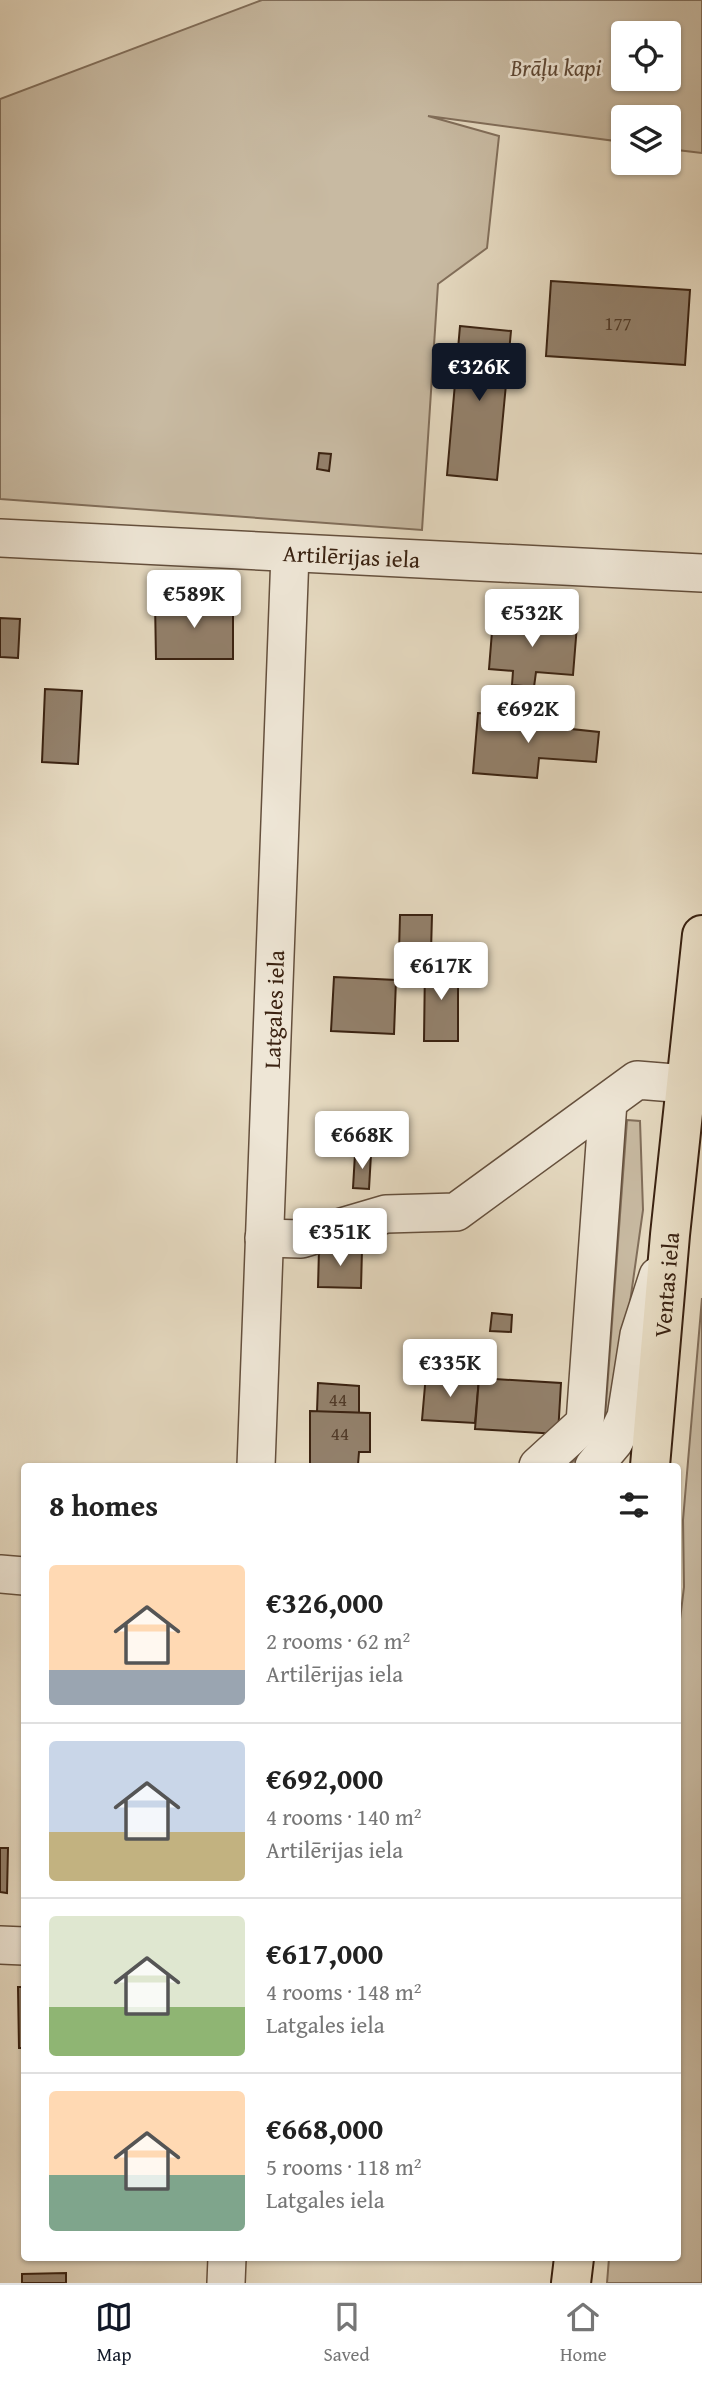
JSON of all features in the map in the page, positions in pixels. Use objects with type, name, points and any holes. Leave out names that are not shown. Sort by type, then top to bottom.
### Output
[{"type":"highway","name":"Ventas iela","points":[[650,1463],[670,1234],[702,935]]},
{"type":"highway","points":[[571,2283],[574,2261]]},
{"type":"street","name":"Artilērijas iela","points":[[0,538],[702,573]]},
{"type":"street","name":"Latgales iela","points":[[256,1463],[290,554]]},
{"type":"street","points":[[264,1238],[301,1239],[386,1214],[456,1212],[637,1080],[686,1084]]},
{"type":"street","points":[[541,1463],[585,1423],[608,1102]]},
{"type":"street","points":[[596,1463],[614,1442],[626,1417],[639,1335],[670,1234]]},
{"type":"street","points":[[0,1574],[21,1576]]},
{"type":"street","points":[[0,1945],[21,1946]]},
{"type":"street","points":[[226,2283],[227,2261]]},
{"type":"green space","name":"Brāļu kapi","points":[[262,0],[702,0],[702,153],[681,150],[681,105],[611,105],[611,140],[428,116],[499,136],[487,248],[438,284],[422,530],[0,499],[0,99]]},
{"type":"green space","points":[[627,1120],[640,1121],[643,1210],[615,1409],[589,1448],[572,1463],[563,1463],[601,1427],[605,1418]]},
{"type":"green space","points":[[702,1298],[702,2283],[607,2283],[609,2261],[681,2261],[683,1520]]},
{"type":"building","points":[[551,281],[690,290],[685,365],[546,356]]},
{"type":"building","points":[[460,326],[511,331],[497,480],[447,475]]},
{"type":"building","points":[[319,453],[331,454],[329,471],[317,469]]},
{"type":"building","points":[[233,600],[233,659],[156,659],[155,601]]},
{"type":"building","points":[[0,618],[20,619],[18,658],[0,657]]},
{"type":"building","points":[[493,619],[577,625],[573,675],[536,672],[534,687],[512,685],[513,671],[489,669]]},
{"type":"building","points":[[45,689],[82,691],[78,764],[42,762]]},
{"type":"building","points":[[478,713],[563,720],[562,728],[599,732],[596,762],[539,758],[537,778],[473,773]]},
{"type":"building","points":[[400,915],[432,915],[431,952],[399,952]]},
{"type":"building","points":[[425,963],[458,964],[458,1041],[424,1041]]},
{"type":"building","points":[[334,977],[396,980],[394,1034],[331,1031]]},
{"type":"building","points":[[355,1154],[371,1154],[369,1189],[353,1188]]},
{"type":"building","points":[[319,1249],[362,1250],[361,1288],[318,1287]]},
{"type":"building","points":[[492,1313],[512,1315],[511,1332],[490,1331]]},
{"type":"building","points":[[426,1374],[479,1378],[475,1423],[422,1420]]},
{"type":"building","points":[[479,1378],[561,1383],[558,1434],[475,1429]]},
{"type":"building","points":[[318,1383],[359,1386],[359,1413],[317,1412]]},
{"type":"building","points":[[310,1411],[370,1413],[370,1452],[359,1452],[358,1463],[310,1463]]},
{"type":"building","points":[[0,1848],[8,1848],[7,1893],[0,1892]]},
{"type":"building","points":[[18,1987],[21,1987],[21,2048]]},
{"type":"building","points":[[66,2273],[66,2283],[22,2283],[22,2274]]}]
